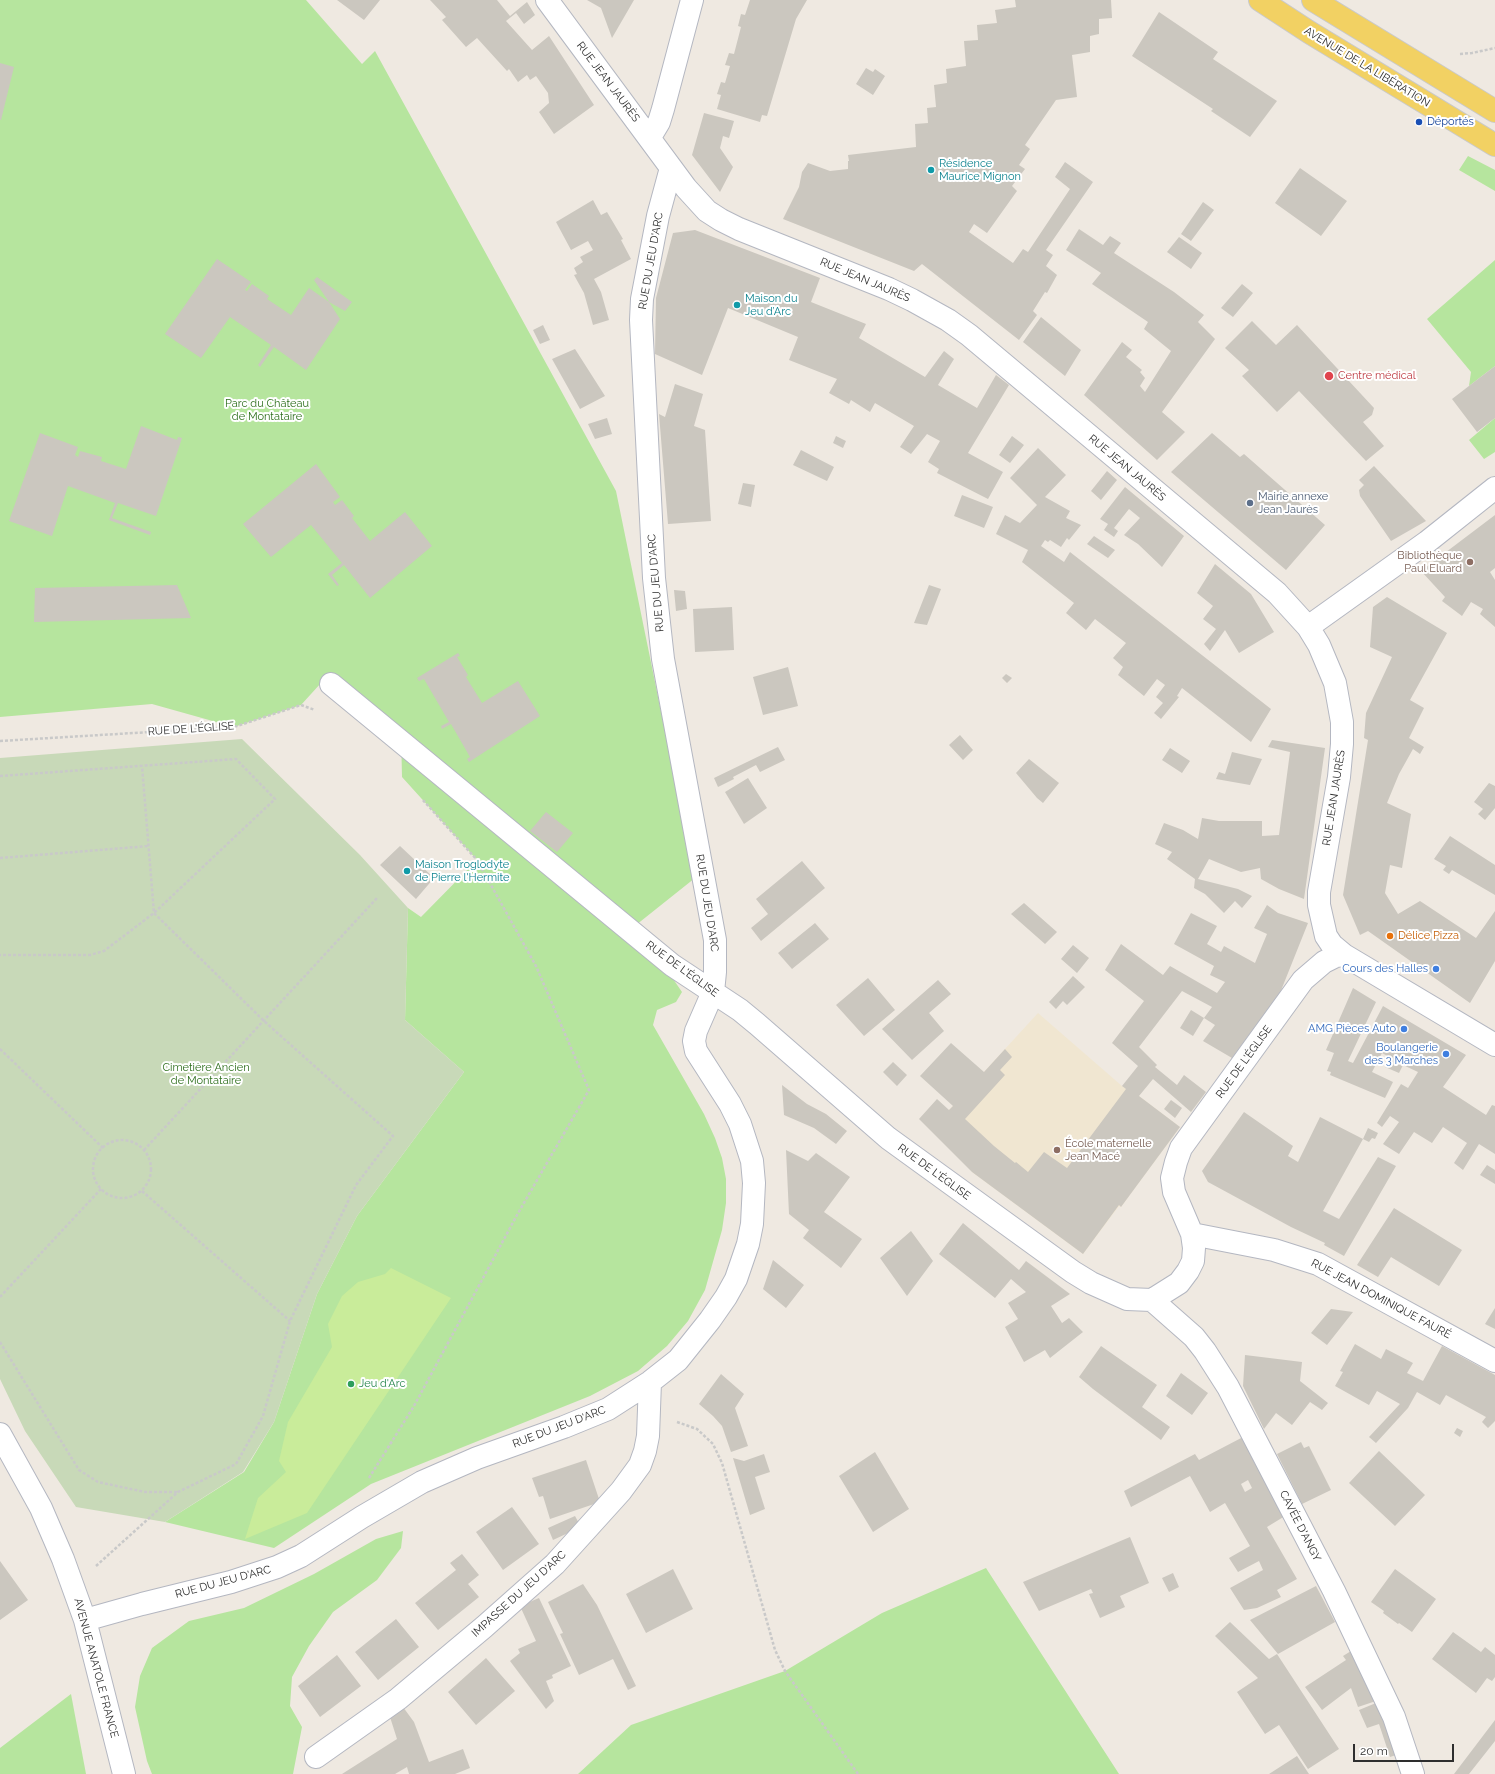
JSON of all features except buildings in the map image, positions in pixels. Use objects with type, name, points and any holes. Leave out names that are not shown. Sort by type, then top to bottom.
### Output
[{"type":"main road","name":"AVENUE DE LA LIBÉRATION","points":[[1260,0],[1309,32],[1495,144]]},
{"type":"main road","points":[[1313,0],[1495,111]]},
{"type":"street","name":"RUE JEAN JAURÈS","points":[[547,0],[696,200],[721,220],[739,229],[889,289],[948,320],[969,335],[1277,593],[1308,626],[1319,645],[1335,683],[1342,722],[1339,777],[1321,875],[1319,905],[1326,936],[1332,945],[1344,955],[1495,1045]]},
{"type":"street","points":[[650,137],[659,122],[663,109],[692,0]]},
{"type":"street","name":"RUE DU JEU D'ARC","points":[[85,1620],[231,1582],[277,1567],[301,1556],[362,1517],[422,1482],[477,1458],[608,1409],[650,1382],[678,1360],[710,1320],[736,1279],[752,1224],[754,1182],[752,1161],[740,1124],[730,1104],[696,1051],[694,1041],[696,1031],[713,992],[716,961],[715,940],[659,628],[654,578],[641,344],[642,299],[658,216],[671,168]]},
{"type":"street","points":[[1308,626],[1427,542],[1495,488]]},
{"type":"street","name":"RUE DE L'ÉGLISE","points":[[331,684],[672,964],[757,1024],[888,1138],[1040,1250],[1091,1283],[1127,1299],[1152,1300],[1179,1283],[1188,1271],[1193,1261],[1194,1248],[1192,1234],[1174,1192],[1172,1178],[1181,1148],[1303,980],[1324,962],[1336,956],[1344,955]]},
{"type":"street","name":"RUE JEAN DOMINIQUE FAURÉ","points":[[1192,1234],[1267,1248],[1318,1264],[1495,1361]]},
{"type":"street","name":"CAVÉE D'ANGY","points":[[1152,1300],[1194,1337],[1228,1387],[1334,1591],[1394,1717],[1413,1774]]},
{"type":"street","name":"IMPASSE DU JEU D'ARC","points":[[316,1757],[398,1699],[555,1564],[621,1491],[640,1465],[648,1436],[650,1382]]},
{"type":"street","name":"AVENUE ANATOLE FRANCE","points":[[0,1434],[41,1508],[64,1559],[85,1620],[124,1774]]},
{"type":"path","name":"RUE DE L'ÉGLISE","points":[[0,741],[234,727],[301,705],[315,710]]},
{"type":"path","points":[[0,776],[236,759],[275,799],[154,913],[104,951],[90,955],[0,955]]},
{"type":"path","points":[[73,1586],[178,1492],[236,1464],[263,1416],[290,1321],[356,1185],[393,1136],[264,1021],[154,913],[142,766]]},
{"type":"path","points":[[368,1478],[414,1406],[518,1215],[589,1090],[536,966],[477,860],[417,793]]},
{"type":"path","points":[[0,858],[149,846]]},
{"type":"path","points":[[144,1150],[378,898]]},
{"type":"path","points":[[0,1049],[103,1148]]},
{"type":"path","points":[[128,1141],[137,1144],[144,1150],[149,1157],[151,1175],[142,1190],[126,1198],[117,1198],[101,1189],[96,1182],[94,1164],[97,1155],[103,1148],[110,1143],[128,1141]]},
{"type":"path","points":[[0,1297],[101,1189]]},
{"type":"path","points":[[142,1190],[290,1321]]},
{"type":"path","points":[[0,1342],[79,1470],[98,1482],[145,1492],[178,1492]]},
{"type":"path","points":[[649,1417],[677,1422],[697,1429],[713,1444],[722,1463],[775,1650],[785,1671],[858,1774]]},
{"type":"shaded area","name":"École maternelle Jean Macé","points":[[1038,1013],[1122,1086],[1138,1097],[1139,1096],[1180,1127],[1121,1207],[1119,1206],[1083,1254],[972,1172],[949,1110]]},
{"type":"green space","name":"Parc du Château de Montataire","points":[[0,0],[306,0],[362,64],[375,51],[616,491],[695,878],[636,925],[682,992],[676,1002],[657,1010],[653,1025],[704,1114],[722,1158],[726,1179],[726,1203],[722,1230],[705,1290],[688,1321],[667,1346],[638,1371],[590,1396],[371,1484],[274,1548],[165,1522],[244,1472],[274,1422],[317,1294],[357,1216],[464,1072],[405,1020],[408,908],[421,917],[477,860],[402,777],[401,733],[331,672],[301,705],[234,727],[152,704],[0,717]]},
{"type":"green space","points":[[1468,156],[1495,170],[1495,191],[1459,170]]},
{"type":"green space","points":[[1495,260],[1495,366],[1469,386],[1471,372],[1427,319]]},
{"type":"green space","points":[[1495,418],[1495,452],[1484,459],[1469,440]]},
{"type":"green space","name":"Cimetière Ancien de Montataire","points":[[242,739],[360,855],[408,908],[405,1020],[464,1072],[357,1216],[317,1294],[274,1422],[243,1472],[165,1522],[76,1507],[25,1431],[0,1379],[0,758]]},
{"type":"green space","name":"Jeu d'Arc","points":[[391,1268],[451,1298],[307,1513],[245,1539],[258,1498],[286,1472],[279,1461],[288,1422],[332,1347],[328,1324],[342,1296],[358,1282],[385,1274]]},
{"type":"green space","points":[[403,1531],[401,1548],[377,1580],[333,1612],[309,1646],[292,1677],[290,1706],[302,1727],[293,1774],[152,1774],[147,1761],[135,1707],[140,1676],[152,1648],[189,1621],[244,1608],[314,1574],[376,1539]]},
{"type":"green space","points":[[986,1568],[1119,1774],[578,1774],[631,1725],[785,1671],[882,1613]]},
{"type":"green space","points":[[71,1694],[86,1774],[0,1774],[0,1748]]},
{"type":"place","name":"Déportés","points":[[1419,122]]},
{"type":"place","name":"Résidence Maurice Mignon","points":[[931,170]]},
{"type":"place","name":"Maison du Jeu d’Arc","points":[[737,305]]},
{"type":"place","name":"Centre médical","points":[[1329,376]]},
{"type":"place","name":"Mairie annexe Jean Jaurès","points":[[1250,503]]},
{"type":"place","name":"Bibliothèque Paul Eluard","points":[[1470,562]]},
{"type":"place","name":"Maison Troglodyte de Pierre l'Hermite","points":[[407,871]]},
{"type":"place","name":"Délice Pizza","points":[[1390,936]]},
{"type":"place","name":"Cours des Halles","points":[[1436,969]]},
{"type":"place","name":"AMG Pièces Auto","points":[[1404,1029]]},
{"type":"place","name":"Boulangerie des 3 Marches","points":[[1446,1054]]},
{"type":"place","name":"École maternelle Jean Macé","points":[[1057,1150]]},
{"type":"place","name":"Jeu d'Arc","points":[[351,1384]]}]
